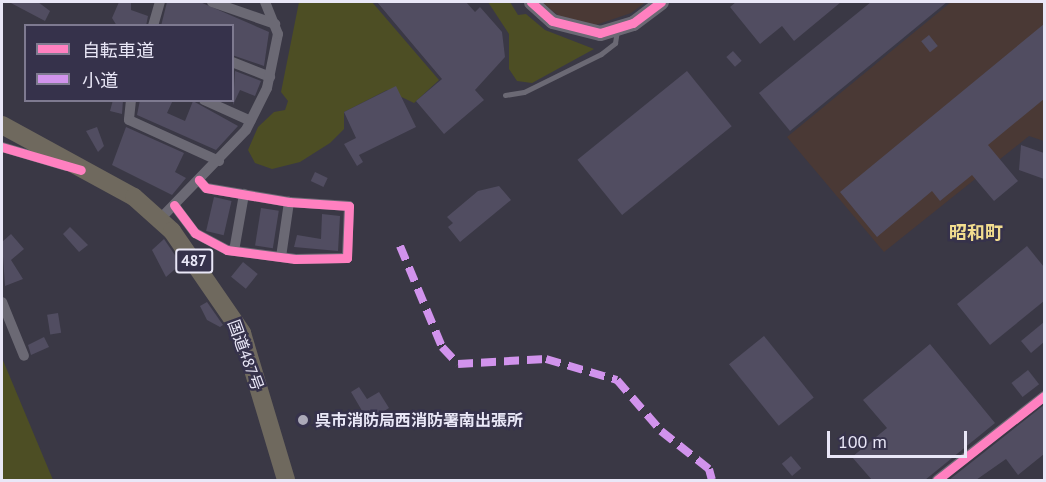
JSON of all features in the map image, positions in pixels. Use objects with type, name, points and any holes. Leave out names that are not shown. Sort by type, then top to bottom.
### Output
[{"type":"highway","name":"国道487号","points":[[2,125],[81,170],[167,212],[242,333],[286,480]]},
{"type":"street","points":[[154,24],[160,2]]},
{"type":"street","points":[[212,2],[275,24]]},
{"type":"street","points":[[199,180],[206,188],[289,202],[349,206],[347,258],[281,257],[234,251],[195,233],[167,212],[199,180],[219,161],[251,120],[270,77],[277,53],[275,24],[265,2]]},
{"type":"street","points":[[531,2],[552,21],[576,31],[618,30],[661,2]]},
{"type":"street","points":[[234,63],[270,77]]},
{"type":"street","points":[[131,102],[129,120],[219,161]]},
{"type":"street","points":[[209,102],[251,120]]},
{"type":"street","points":[[2,147],[81,170]]},
{"type":"street","points":[[234,251],[244,194]]},
{"type":"street","points":[[281,257],[289,202]]},
{"type":"street","points":[[2,302],[24,356]]},
{"type":"street","points":[[938,480],[1044,396]]},
{"type":"lane","points":[[505,95],[524,92],[601,54],[615,43],[618,30]]},
{"type":"shaded area","points":[[299,2],[372,2],[439,80],[414,103],[387,90],[344,112],[344,129],[330,143],[300,162],[272,169],[255,163],[248,150],[258,127],[274,112],[285,110],[288,101],[281,92]]},
{"type":"shaded area","points":[[488,2],[510,2],[518,15],[526,14],[545,30],[594,49],[532,83],[517,81],[509,69],[509,34]]},
{"type":"shaded area","points":[[541,2],[646,2],[631,13],[596,25],[559,16]]},
{"type":"shaded area","points":[[951,2],[1044,2],[1044,141],[1029,136],[884,252],[787,137]]},
{"type":"shaded area","points":[[2,358],[53,480],[2,480]]},
{"type":"building","points":[[9,2],[38,2],[50,11],[45,21]]},
{"type":"building","points":[[119,2],[131,2],[131,10],[148,16],[146,24],[116,24],[112,18]]},
{"type":"building","points":[[167,2],[200,2],[269,32],[264,66],[234,56],[234,24],[162,24]]},
{"type":"building","points":[[377,2],[466,2],[475,12],[480,7],[502,32],[505,57],[475,90],[484,100],[444,134],[416,101],[442,79]]},
{"type":"building","points":[[736,2],[841,2],[794,41],[782,26],[760,44],[730,7]]},
{"type":"building","points":[[871,2],[947,2],[790,131],[759,93]]},
{"type":"building","points":[[1044,24],[1044,99],[988,145],[1018,181],[994,201],[972,175],[940,201],[932,191],[877,237],[840,192]]},
{"type":"building","points":[[929,35],[938,46],[930,52],[921,41]]},
{"type":"building","points":[[733,51],[742,61],[735,67],[726,57]]},
{"type":"building","points":[[235,71],[261,81],[255,96],[240,90],[233,105]]},
{"type":"building","points":[[687,71],[732,126],[622,215],[577,160]]},
{"type":"building","points":[[396,86],[416,127],[359,155],[363,162],[357,166],[344,144],[356,138],[344,112]]},
{"type":"building","points":[[112,102],[123,102],[122,114],[110,111]]},
{"type":"building","points":[[140,102],[172,102],[167,113],[185,121],[193,102],[195,102],[238,126],[216,150],[137,115]]},
{"type":"building","points":[[97,127],[104,146],[98,152],[86,131]]},
{"type":"building","points":[[126,127],[184,153],[175,172],[186,178],[172,195],[112,165]]},
{"type":"building","points":[[1021,145],[1044,153],[1044,179],[1019,170]]},
{"type":"building","points":[[315,172],[328,178],[323,187],[311,181]]},
{"type":"building","points":[[499,186],[511,200],[460,242],[448,227],[453,223],[447,217],[478,191]]},
{"type":"building","points":[[214,197],[232,201],[224,235],[206,231]]},
{"type":"building","points":[[261,208],[279,211],[273,248],[255,246]]},
{"type":"building","points":[[322,214],[340,216],[338,251],[294,247],[297,235],[321,239]]},
{"type":"building","points":[[70,227],[88,245],[79,252],[63,234]]},
{"type":"building","points":[[11,234],[24,249],[11,260],[23,279],[5,286],[2,242]]},
{"type":"building","points":[[164,239],[181,264],[166,277],[152,250]]},
{"type":"building","points":[[1027,246],[1044,267],[1044,301],[990,345],[957,304]]},
{"type":"building","points":[[243,262],[258,274],[246,289],[231,277]]},
{"type":"building","points":[[207,302],[223,325],[220,327],[207,320],[200,306]]},
{"type":"building","points":[[58,313],[61,333],[50,334],[47,315]]},
{"type":"building","points":[[1044,322],[1044,342],[1031,353],[1021,341]]},
{"type":"building","points":[[764,336],[814,397],[779,426],[729,364]]},
{"type":"building","points":[[44,337],[49,347],[31,355],[28,345]]},
{"type":"building","points":[[930,344],[995,423],[925,480],[872,480],[852,457],[887,428],[863,400]]},
{"type":"building","points":[[1028,370],[1039,384],[1023,397],[1011,383]]},
{"type":"building","points":[[359,387],[367,399],[379,392],[389,408],[368,421],[351,392]]},
{"type":"building","points":[[1044,405],[1044,454],[1018,475],[1006,459],[976,480],[949,480]]},
{"type":"building","points":[[791,456],[801,468],[792,476],[782,464]]},
{"type":"marked path","points":[[400,246],[442,347],[458,364],[546,359],[617,380],[661,431],[709,469],[712,480]]},
{"type":"cycle path","points":[[531,2],[552,21],[600,33],[633,23],[661,2]]},
{"type":"cycle path","points":[[2,147],[81,170]]},
{"type":"cycle path","points":[[174,205],[195,233],[227,250],[295,259],[347,258],[349,206],[289,202],[206,188],[199,180]]},
{"type":"cycle path","points":[[937,480],[1044,396]]},
{"type":"place","name":"呉市消防局西消防署南出張所","points":[[303,420]]},
{"type":"district","name":"昭和町","points":[[976,233]]}]
